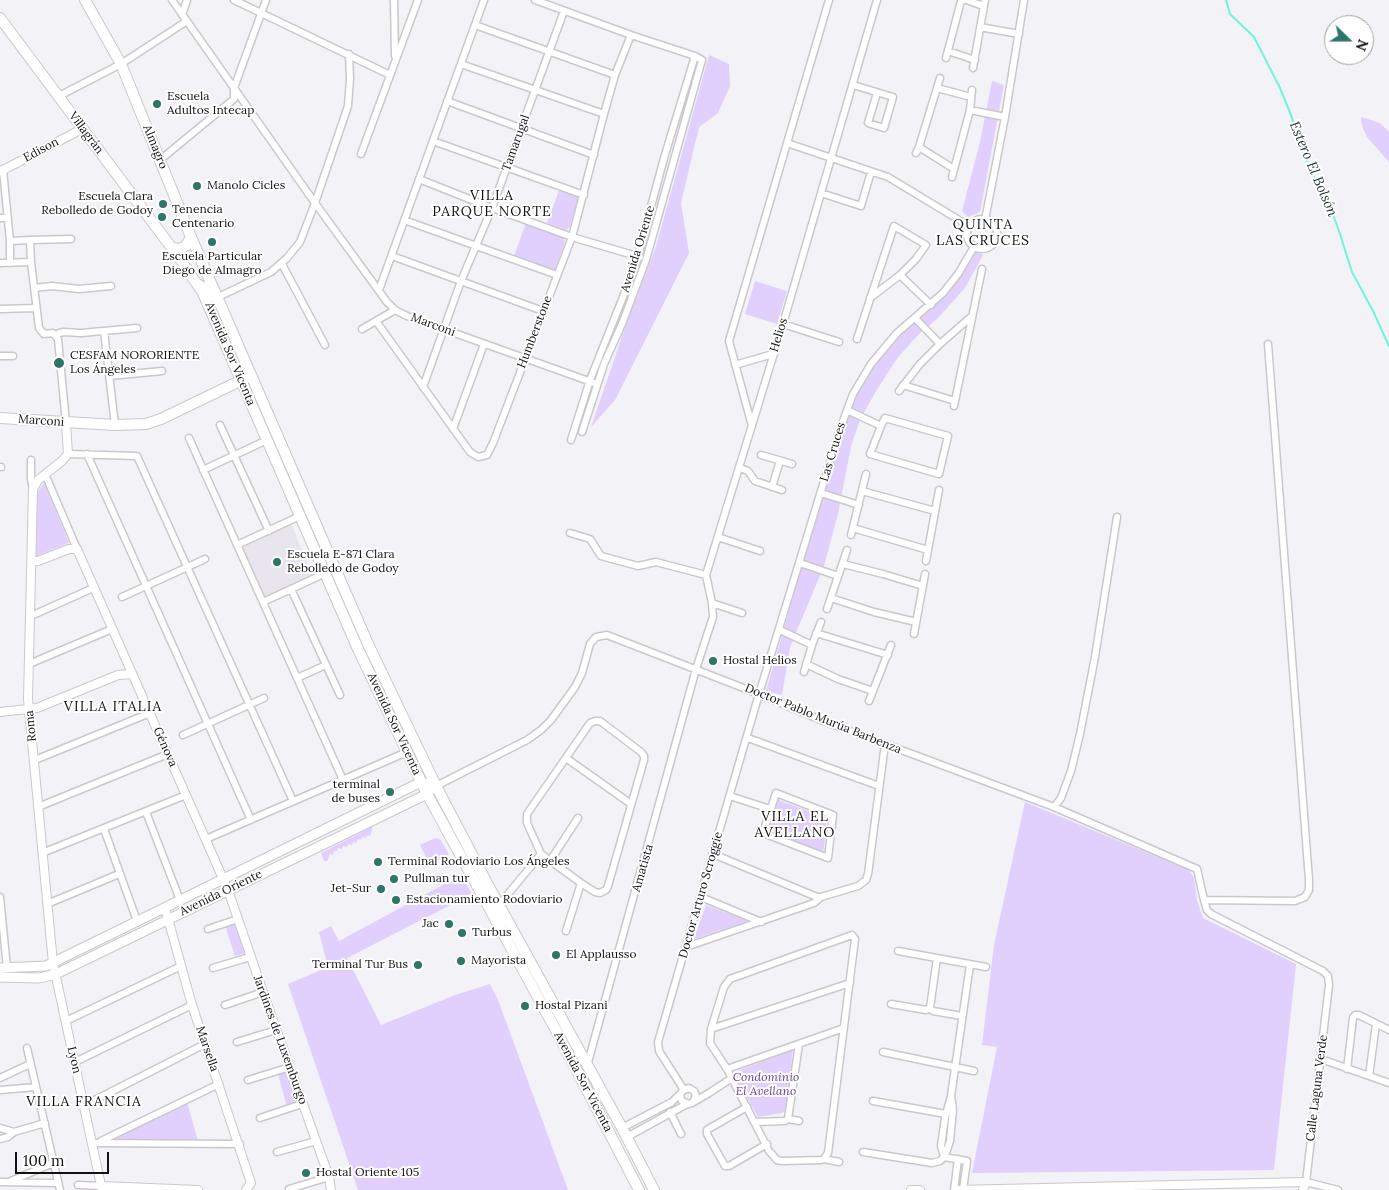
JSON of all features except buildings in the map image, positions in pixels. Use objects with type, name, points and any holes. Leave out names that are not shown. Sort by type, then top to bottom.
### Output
[{"type":"main road","name":"Almagro","points":[[85,0],[121,64],[218,297]]},
{"type":"main road","name":"Villagrán","points":[[0,18],[172,248]]},
{"type":"main road","points":[[172,248],[179,249],[186,246],[192,237]]},
{"type":"main road","name":"Avenida Sor Vicenta","points":[[172,248],[198,282],[211,307],[325,573],[421,782],[558,1034],[639,1190]]},
{"type":"main road","points":[[180,259],[188,251],[198,251]]},
{"type":"main road","name":"Avenida Sor Vicenta","points":[[218,297],[368,644],[436,786],[654,1190]]},
{"type":"main road","name":"Marconi","points":[[0,418],[66,423],[139,425],[154,422],[251,375]]},
{"type":"main road","points":[[421,782],[436,786]]},
{"type":"main road","name":"Avenida Oriente","points":[[4,968],[41,968],[53,963],[421,782]]},
{"type":"main road","name":"Avenida Oriente","points":[[0,977],[39,978],[56,974],[427,794],[436,786]]},
{"type":"main road","points":[[374,804],[381,816]]},
{"type":"main road","points":[[309,837],[306,841],[310,850]]},
{"type":"main road","points":[[481,893],[487,893],[497,900]]},
{"type":"main road","points":[[558,1034],[568,1042],[575,1043]]},
{"type":"main road","points":[[608,1130],[619,1136],[627,1137]]},
{"type":"street","name":"Marconi","points":[[172,0],[315,203],[395,310],[597,384]]},
{"type":"street","points":[[182,14],[188,0]]},
{"type":"street","points":[[234,0],[390,75]]},
{"type":"street","points":[[160,160],[234,99],[234,88],[266,0]]},
{"type":"street","points":[[394,0],[396,60]]},
{"type":"street","points":[[361,154],[418,0]]},
{"type":"street","points":[[379,290],[484,0]]},
{"type":"street","points":[[535,0],[695,56]]},
{"type":"street","points":[[752,427],[729,341],[830,0]]},
{"type":"street","name":"Helios","points":[[696,669],[714,617],[706,575],[740,468],[878,0]]},
{"type":"street","points":[[973,68],[984,3],[966,0],[961,2],[948,55],[974,60]]},
{"type":"street","points":[[985,220],[1005,117],[1024,0]]},
{"type":"street","name":"Tamarugal","points":[[423,387],[461,281],[507,168],[564,11]]},
{"type":"street","points":[[59,96],[121,64],[187,21]]},
{"type":"street","points":[[475,25],[615,76]]},
{"type":"street","points":[[980,27],[1019,34]]},
{"type":"street","name":"Humberstone","points":[[376,321],[472,454],[481,457],[489,453],[572,236],[615,76],[631,35]]},
{"type":"street","points":[[198,282],[205,286],[213,298],[218,297],[262,277],[282,264],[300,242],[348,106],[349,54]]},
{"type":"street","name":"Avenida Oriente","points":[[571,440],[590,380],[624,297],[638,255],[664,158],[695,56],[702,60],[646,260],[597,384],[582,432]]},
{"type":"street","points":[[461,64],[604,114]]},
{"type":"street","points":[[940,78],[918,150],[954,169]]},
{"type":"street","points":[[853,85],[893,97],[884,128],[868,123],[877,93]]},
{"type":"street","points":[[937,88],[972,93],[970,110],[952,177]]},
{"type":"street","points":[[447,101],[594,155]]},
{"type":"street","points":[[970,110],[1005,117]]},
{"type":"street","name":"Edison","points":[[2,170],[82,129]]},
{"type":"street","points":[[433,141],[584,194]]},
{"type":"street","points":[[787,143],[888,178],[969,226]]},
{"type":"street","points":[[2,170],[10,241],[10,263]]},
{"type":"street","points":[[821,193],[861,206],[870,172]]},
{"type":"street","points":[[419,179],[492,208],[572,236],[638,255],[646,260]]},
{"type":"street","points":[[0,218],[8,218]]},
{"type":"street","points":[[404,220],[557,275]]},
{"type":"street","points":[[976,220],[985,220],[995,227],[997,236],[996,240],[986,249],[978,249],[968,240],[967,230],[976,220]]},
{"type":"street","points":[[857,339],[870,298],[894,226],[926,245],[916,259],[900,275],[870,298]]},
{"type":"street","points":[[10,241],[72,239]]},
{"type":"street","points":[[30,240],[36,308],[41,331],[44,334],[53,333],[59,343],[68,454],[38,480],[33,489]]},
{"type":"street","name":"Las Cruces","points":[[760,694],[847,410],[857,387],[887,343],[931,305],[958,274],[974,247]]},
{"type":"street","points":[[392,256],[543,311]]},
{"type":"street","points":[[0,263],[31,262]]},
{"type":"street","points":[[282,264],[325,345]]},
{"type":"street","points":[[903,385],[954,403],[982,269]]},
{"type":"street","points":[[900,275],[931,305]]},
{"type":"street","points":[[34,288],[57,287],[79,289],[111,286]]},
{"type":"street","points":[[0,309],[36,308]]},
{"type":"street","points":[[362,329],[395,310]]},
{"type":"street","points":[[898,391],[920,364],[972,316]]},
{"type":"street","points":[[915,318],[940,344]]},
{"type":"street","points":[[783,324],[839,342]]},
{"type":"street","points":[[56,336],[64,332],[81,333],[137,328]]},
{"type":"street","points":[[104,331],[115,425]]},
{"type":"street","points":[[453,429],[484,344]]},
{"type":"street","points":[[1204,900],[1295,901],[1305,897],[1309,890],[1268,344]]},
{"type":"street","points":[[735,365],[774,354]]},
{"type":"street","points":[[0,356],[13,356]]},
{"type":"street","points":[[110,376],[162,371]]},
{"type":"street","points":[[847,410],[881,426]]},
{"type":"street","points":[[884,418],[948,436],[939,474],[870,454],[881,426],[884,418]]},
{"type":"street","points":[[220,425],[269,531]]},
{"type":"street","points":[[189,438],[343,780]]},
{"type":"street","points":[[203,470],[267,440]]},
{"type":"street","points":[[68,454],[137,456],[293,801]]},
{"type":"street","points":[[87,454],[250,820]]},
{"type":"street","points":[[761,455],[792,464]]},
{"type":"street","name":"Roma","points":[[32,460],[29,709],[53,963]]},
{"type":"street","points":[[772,487],[780,461]]},
{"type":"street","points":[[740,468],[748,471],[755,481],[782,490]]},
{"type":"street","name":"Génova","points":[[45,474],[73,549],[112,629],[228,890]]},
{"type":"street","points":[[866,474],[852,531],[928,550]]},
{"type":"street","points":[[926,561],[939,490]]},
{"type":"street","points":[[862,491],[935,511]]},
{"type":"street","points":[[821,493],[859,505]]},
{"type":"street","points":[[237,545],[300,516]]},
{"type":"street","points":[[1054,807],[1061,798],[1068,780],[1080,734],[1095,657],[1117,516]]},
{"type":"street","points":[[570,533],[590,539],[601,556],[638,566],[656,562],[706,575]]},
{"type":"street","points":[[718,537],[760,551]]},
{"type":"street","points":[[32,561],[38,561],[73,549]]},
{"type":"street","points":[[827,609],[847,550]]},
{"type":"street","points":[[122,597],[205,558]]},
{"type":"street","points":[[800,563],[838,576]]},
{"type":"street","points":[[842,564],[923,586]]},
{"type":"street","points":[[263,602],[335,568]]},
{"type":"street","points":[[914,634],[925,574]]},
{"type":"street","points":[[30,616],[93,588]]},
{"type":"street","points":[[291,589],[340,695]]},
{"type":"street","points":[[831,598],[874,612],[916,622]]},
{"type":"street","points":[[712,603],[742,613]]},
{"type":"street","points":[[804,672],[821,622]]},
{"type":"street","points":[[29,664],[112,629]]},
{"type":"street","points":[[780,630],[812,645]]},
{"type":"street","points":[[816,633],[888,655]]},
{"type":"street","name":"Doctor Pablo Murúa Barbenza","points":[[593,640],[596,637],[606,635],[760,694],[821,720],[1054,807],[1196,869],[1204,900]]},
{"type":"street","name":"Avenida Oriente","points":[[436,786],[527,740],[547,725],[580,679],[588,649],[593,640]]},
{"type":"street","points":[[870,701],[892,645]]},
{"type":"street","points":[[806,664],[838,679],[873,691]]},
{"type":"street","points":[[297,678],[326,665]]},
{"type":"street","name":"Amatista","points":[[588,1066],[696,669]]},
{"type":"street","points":[[0,712],[46,705],[118,675],[132,674]]},
{"type":"street","name":"Doctor Arturo Scroggie","points":[[690,1103],[682,1101],[682,1091],[657,1044],[760,694]]},
{"type":"street","points":[[183,734],[264,698]]},
{"type":"street","points":[[35,760],[150,713]]},
{"type":"street","points":[[600,721],[642,752],[644,756],[607,888],[602,892],[598,892],[582,883],[541,854],[527,822],[528,814],[566,758],[590,723],[600,721]]},
{"type":"street","points":[[748,738],[879,786]]},
{"type":"street","points":[[686,947],[814,903],[821,898],[858,886],[866,880],[885,744]]},
{"type":"street","points":[[206,839],[407,752]]},
{"type":"street","points":[[38,807],[168,754]]},
{"type":"street","points":[[566,758],[631,804]]},
{"type":"street","points":[[776,793],[833,815],[828,858],[763,833],[770,809],[776,793]]},
{"type":"street","points":[[42,853],[186,795]]},
{"type":"street","points":[[730,796],[770,809]]},
{"type":"street","points":[[146,812],[180,900]]},
{"type":"street","points":[[550,861],[578,818]]},
{"type":"street","points":[[104,829],[137,921]]},
{"type":"street","points":[[497,900],[541,854]]},
{"type":"street","points":[[714,854],[821,898]]},
{"type":"street","points":[[47,904],[119,874]]},
{"type":"street","points":[[566,931],[582,883]]},
{"type":"street","name":"Jardines de Luxemburgo","points":[[228,890],[302,1104],[330,1177],[331,1190]]},
{"type":"street","points":[[701,897],[761,922]]},
{"type":"street","points":[[0,898],[4,968]]},
{"type":"street","name":"Calle Laguna Verde","points":[[1204,900],[1207,910],[1211,914],[1323,971],[1328,976],[1329,985],[1306,1182],[1303,1190]]},
{"type":"street","name":"Marsella","points":[[165,908],[192,1005],[240,1144],[250,1188]]},
{"type":"street","points":[[208,929],[238,919]]},
{"type":"street","points":[[824,1159],[828,1153],[850,983],[855,939],[852,935],[730,979],[724,987],[711,1029],[710,1043],[727,1069],[766,1144],[777,1160],[824,1159],[839,1162]]},
{"type":"street","points":[[898,951],[986,967]]},
{"type":"street","points":[[213,968],[250,957]]},
{"type":"street","points":[[930,1008],[937,958]]},
{"type":"street","name":"Lyon","points":[[53,963],[85,1105],[96,1143],[102,1188]]},
{"type":"street","points":[[944,1157],[941,1146],[951,1096],[970,964]]},
{"type":"street","points":[[66,1021],[181,966]]},
{"type":"street","points":[[711,1029],[850,983]]},
{"type":"street","points":[[225,1005],[263,992]]},
{"type":"street","points":[[891,1004],[926,1010],[930,1008],[962,1016]]},
{"type":"street","points":[[75,1062],[192,1005]]},
{"type":"street","points":[[1347,1069],[1353,1018],[1355,1015],[1359,1015],[1389,1030]]},
{"type":"street","points":[[1370,1076],[1376,1024]]},
{"type":"street","points":[[727,1069],[844,1028]]},
{"type":"street","points":[[237,1042],[276,1030]]},
{"type":"street","points":[[85,1105],[205,1044]]},
{"type":"street","points":[[788,1119],[800,1044]]},
{"type":"street","points":[[0,1182],[59,1187],[27,1048]]},
{"type":"street","points":[[883,1052],[974,1071]]},
{"type":"street","points":[[1320,1059],[1389,1083]]},
{"type":"street","points":[[0,1078],[30,1064]]},
{"type":"street","points":[[248,1080],[290,1067]]},
{"type":"street","points":[[627,1137],[670,1112],[709,1093],[732,1078]]},
{"type":"street","points":[[96,1143],[219,1084]]},
{"type":"street","points":[[0,1090],[36,1086]]},
{"type":"street","points":[[622,1128],[672,1102],[682,1091],[689,1088],[694,1091],[709,1093]]},
{"type":"street","points":[[690,1103],[696,1096],[694,1091]]},
{"type":"street","points":[[863,1152],[932,1163],[940,1161],[944,1157],[950,1141],[954,1109],[951,1096]]},
{"type":"street","points":[[873,1101],[946,1114]]},
{"type":"street","points":[[260,1118],[302,1104]]},
{"type":"street","points":[[747,1107],[707,1130],[707,1134],[725,1166],[729,1166],[766,1144]]},
{"type":"street","points":[[670,1112],[681,1134]]},
{"type":"street","points":[[755,1122],[785,1121],[788,1119],[799,1121]]},
{"type":"street","points":[[0,1139],[8,1137],[14,1132],[45,1123]]},
{"type":"street","points":[[0,1128],[14,1132]]},
{"type":"street","points":[[277,1152],[316,1141]]},
{"type":"street","points":[[96,1143],[240,1144]]},
{"type":"street","points":[[944,1157],[967,1161],[963,1190]]},
{"type":"street","points":[[958,1159],[955,1190],[1241,1186],[1306,1182],[1338,1190]]},
{"type":"street","points":[[8,1182],[53,1163]]},
{"type":"street","points":[[289,1189],[330,1177]]},
{"type":"street","points":[[78,1185],[102,1188],[198,1190]]},
{"type":"street","points":[[910,1190],[920,1190]]},
{"type":"shaded area","name":"Escuela E-871 Clara Rebolledo de Godoy","points":[[291,524],[313,576],[263,598],[241,548]]},
{"type":"green space","points":[[709,55],[729,64],[730,86],[718,113],[699,127],[681,203],[689,253],[615,400],[591,427],[628,319],[655,250]]},
{"type":"green space","points":[[992,81],[1004,85],[980,212],[968,217],[962,211],[980,142]]},
{"type":"green space","points":[[1361,117],[1380,123],[1389,132],[1389,162],[1367,137],[1362,126]]},
{"type":"green space","points":[[560,188],[580,195],[569,228],[566,230],[547,223]]},
{"type":"green space","points":[[526,223],[563,237],[565,242],[554,272],[514,256]]},
{"type":"green space","points":[[976,252],[983,255],[965,288],[937,319],[920,333],[898,357],[860,420],[851,446],[838,514],[824,566],[790,647],[782,695],[766,691],[837,444],[853,400],[880,356],[955,284]]},
{"type":"green space","points":[[755,281],[787,291],[777,324],[745,314]]},
{"type":"green space","points":[[44,483],[69,543],[36,556],[37,493]]},
{"type":"green space","points":[[776,799],[827,818],[823,855],[765,832]]},
{"type":"green space","points":[[1025,802],[1189,870],[1194,878],[1197,900],[1203,918],[1296,964],[1274,1170],[972,1173],[997,1047],[982,1045],[994,945]]},
{"type":"green space","points":[[373,826],[370,836],[362,837],[356,843],[353,842],[352,845],[343,846],[342,849],[338,848],[337,851],[334,851],[333,855],[330,854],[327,861],[324,861],[321,853]]},
{"type":"green space","points":[[435,838],[440,839],[449,854],[432,864],[431,862],[425,864],[424,861],[427,859],[420,845]]},
{"type":"green space","points":[[461,875],[472,894],[347,958],[381,1025],[455,995],[490,984],[498,1000],[568,1190],[358,1190],[288,984],[328,967],[319,932],[331,926],[339,941]]},
{"type":"green space","points":[[706,905],[748,921],[694,939]]},
{"type":"green space","points":[[237,922],[249,952],[235,956],[225,925]]},
{"type":"green space","name":"Condominio El Avellano","points":[[793,1049],[786,1110],[782,1113],[758,1117],[733,1073]]},
{"type":"green space","points":[[289,1071],[300,1103],[287,1107],[278,1074]]},
{"type":"green space","points":[[187,1102],[198,1141],[109,1140]]},
{"type":"waterway","name":"Estero El Bolsón","points":[[1226,0],[1230,14],[1254,37],[1280,88],[1302,151],[1331,209],[1352,272],[1389,346]]},
{"type":"place","name":"Escuela Adultos Intecap","points":[[157,104]]},
{"type":"place","name":"Manolo Cicles","points":[[197,186]]},
{"type":"place","name":"Escuela Clara Rebolledo de Godoy","points":[[163,204]]},
{"type":"place","name":"Tenencia Centenario","points":[[162,217]]},
{"type":"place","name":"Escuela Particular Diego de Almagro","points":[[212,242]]},
{"type":"place","name":"CESFAM NORORIENTE Los Ángeles","points":[[59,363]]},
{"type":"place","name":"Escuela E-871 Clara Rebolledo de Godoy","points":[[277,562]]},
{"type":"place","name":"Hostal Helios","points":[[713,661]]},
{"type":"place","name":"terminal de buses","points":[[390,792]]},
{"type":"place","name":"Terminal Rodoviario Los Ángeles","points":[[378,862]]},
{"type":"place","name":"Pullman tur","points":[[394,879]]},
{"type":"place","name":"Jet-Sur","points":[[381,889]]},
{"type":"place","name":"Estacionamiento Rodoviario","points":[[396,900]]},
{"type":"place","name":"Jac","points":[[449,924]]},
{"type":"place","name":"Turbus","points":[[462,933]]},
{"type":"place","name":"El Applausso","points":[[556,955]]},
{"type":"place","name":"Mayorista","points":[[461,961]]},
{"type":"place","name":"Terminal Tur Bus","points":[[418,965]]},
{"type":"place","name":"Hostal Pizani","points":[[525,1006]]},
{"type":"place","name":"Hostal Oriente 105","points":[[306,1173]]},
{"type":"district","name":"VILLA PARQUE NORTE","points":[[492,204]]},
{"type":"district","name":"QUINTA LAS CRUCES","points":[[983,234]]},
{"type":"district","name":"VILLA ITALIA","points":[[113,707]]},
{"type":"district","name":"VILLA EL AVELLANO","points":[[795,826]]},
{"type":"district","name":"VILLA FRANCIA","points":[[84,1102]]}]
